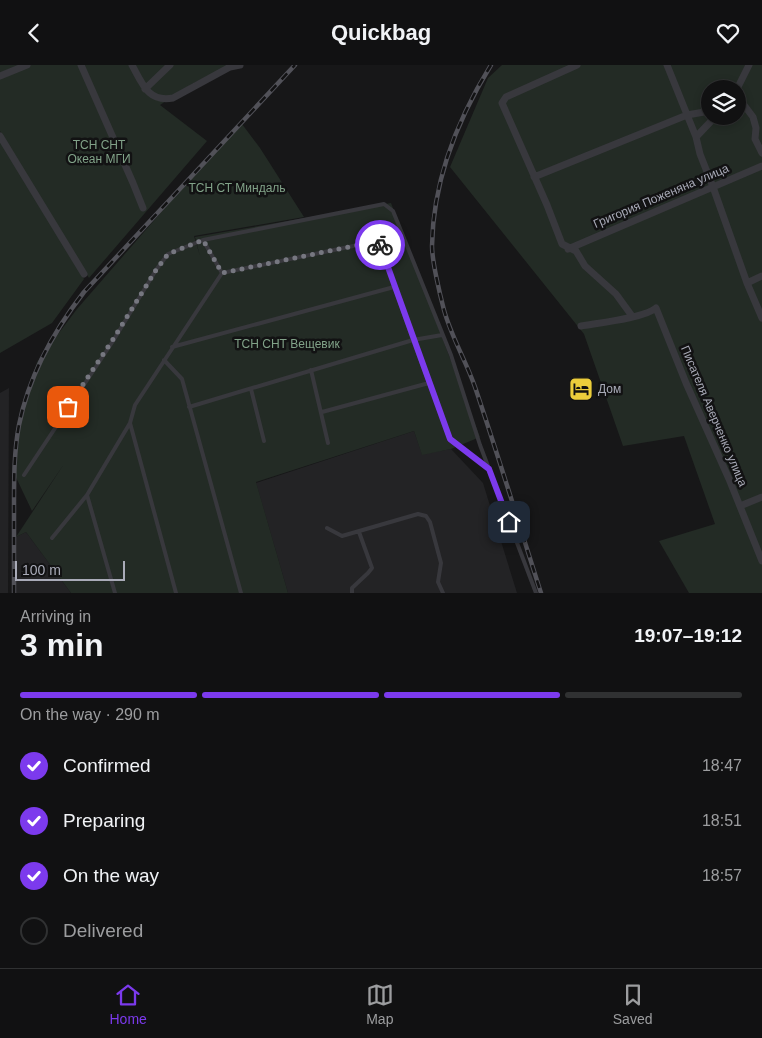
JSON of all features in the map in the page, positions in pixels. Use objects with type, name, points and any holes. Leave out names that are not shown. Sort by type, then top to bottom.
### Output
[{"type":"street","points":[[0,76],[27,65]]},
{"type":"street","points":[[81,65],[143,208]]},
{"type":"street","points":[[132,65],[145,89],[150,94],[163,100],[172,98],[230,66],[240,65]]},
{"type":"street","points":[[145,89],[170,65]]},
{"type":"street","points":[[577,65],[506,97],[502,103],[562,244],[568,249],[576,251],[585,266],[616,294],[632,317],[581,326]]},
{"type":"street","points":[[667,65],[696,137],[697,146],[747,283],[762,318]]},
{"type":"street","points":[[741,80],[748,65]]},
{"type":"street","points":[[746,108],[756,127],[755,139],[762,153]]},
{"type":"street","points":[[534,177],[686,115],[701,112]]},
{"type":"street","points":[[696,137],[707,125]]},
{"type":"street","points":[[0,136],[84,274]]},
{"type":"street","name":"Григория Поженяна улица","points":[[568,249],[762,166]]},
{"type":"street","points":[[747,283],[762,276]]},
{"type":"street","name":"Писателя Аверченко улица","points":[[632,317],[653,311],[656,308],[762,561]]},
{"type":"street","points":[[740,506],[762,497]]},
{"type":"lane","points":[[24,475],[168,254],[203,240],[384,204],[393,211],[451,355],[489,469],[536,593]]},
{"type":"lane","points":[[203,240],[222,273]]},
{"type":"lane","points":[[52,538],[87,495],[130,423],[135,405],[222,273],[368,243],[380,245],[428,383],[450,439],[489,469]]},
{"type":"lane","points":[[172,347],[394,287]]},
{"type":"lane","points":[[189,407],[413,340],[442,335]]},
{"type":"lane","points":[[164,360],[182,379],[240,593]]},
{"type":"lane","points":[[311,370],[328,443]]},
{"type":"lane","points":[[322,411],[428,383]]},
{"type":"lane","points":[[251,389],[264,441]]},
{"type":"lane","points":[[130,423],[176,593]]},
{"type":"lane","points":[[87,495],[115,593]]},
{"type":"lane","points":[[327,528],[342,536],[415,515],[422,514],[426,516],[430,522],[441,563],[438,582],[442,593]]},
{"type":"lane","points":[[352,593],[352,588],[372,568],[359,531]]},
{"type":"shaded area","points":[[9,388],[8,593],[0,593],[0,393]]},
{"type":"shaded area","points":[[414,431],[422,454],[451,449],[483,483],[517,593],[288,593],[256,483]]},
{"type":"shaded area","points":[[26,532],[71,593],[16,593],[16,537]]},
{"type":"green space","name":"ТСН СНТ Океан МГИ","points":[[0,65],[229,65],[192,84],[160,105],[207,141],[89,278],[0,131]]},
{"type":"green space","points":[[502,65],[762,65],[762,593],[689,593],[659,541],[715,524],[684,436],[623,446],[584,334],[450,167],[488,78]]},
{"type":"green space","name":"ТСН СНТ Вещевик","points":[[242,124],[260,148],[304,217],[194,236],[200,256],[195,237],[391,203],[480,437],[451,449],[422,455],[414,431],[256,482],[288,593],[71,593],[26,532],[16,537],[64,464],[32,511],[12,469],[20,419],[37,362],[77,309],[184,186]]},
{"type":"green space","points":[[0,140],[84,279],[52,323],[0,353]]},
{"type":"railway","points":[[14,593],[14,475],[17,435],[29,389],[52,338],[84,292],[295,65]]},
{"type":"railway","points":[[491,65],[468,107],[449,152],[437,198],[433,222],[432,252],[438,287],[447,320],[475,387],[541,593]]},
{"type":"way so far","points":[[68,407],[168,254],[203,240],[222,273],[368,243],[380,245]]},
{"type":"place","name":"Дом","points":[[581,389]]},
{"type":"route","points":[[380,245],[428,383],[450,439],[489,469],[509,522]]},
{"type":"park label","name":"ТСН СТ Миндаль","points":[[237,188]]}]
